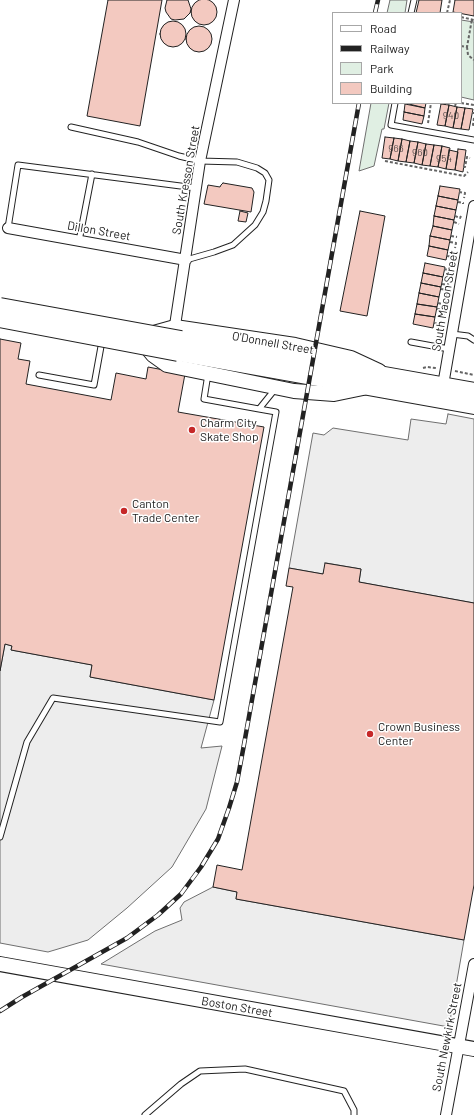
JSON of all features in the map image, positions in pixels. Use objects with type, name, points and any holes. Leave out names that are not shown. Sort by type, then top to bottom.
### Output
[{"type":"main road","name":"O'Donnell Street","points":[[0,306],[391,376],[442,393],[474,406]]},
{"type":"main road","name":"O'Donnell Street","points":[[0,310],[130,336],[178,339]]},
{"type":"main road","name":"O'Donnell Street","points":[[0,320],[178,339],[368,387],[442,393],[474,391]]},
{"type":"main road","name":"O'Donnell Street","points":[[130,336],[142,342],[154,355],[167,365],[208,374],[294,391],[334,394],[368,387]]},
{"type":"main road","name":"Boston Street","points":[[0,964],[474,1049]]},
{"type":"street","name":"South Kresson Street","points":[[167,365],[178,339],[182,279],[200,161],[234,0]]},
{"type":"street","name":"South Macon Street","points":[[442,393],[449,349],[470,251],[474,209]]},
{"type":"street","name":"Dillon Street","points":[[8,228],[186,260]]},
{"type":"street","name":"South Newkirk Street","points":[[446,1115],[474,964]]},
{"type":"lane","points":[[412,12],[414,0]]},
{"type":"lane","points":[[395,104],[391,125],[474,140]]},
{"type":"lane","points":[[71,127],[138,142],[179,156],[200,161],[237,162],[257,168],[265,173],[269,180],[263,212],[255,225],[233,245],[186,260]]},
{"type":"lane","points":[[8,228],[18,165],[196,188]]},
{"type":"lane","points":[[79,241],[92,174]]},
{"type":"lane","points":[[39,375],[94,385],[104,331]]},
{"type":"lane","points":[[452,334],[468,336],[474,340]]},
{"type":"lane","points":[[411,342],[449,349]]},
{"type":"lane","points":[[0,837],[27,742],[53,698],[220,722],[276,412],[204,399],[208,374]]},
{"type":"lane","points":[[260,408],[277,387]]},
{"type":"lane","points":[[145,1115],[181,1084],[200,1071],[245,1070],[344,1092],[354,1110],[354,1115]]},
{"type":"path","points":[[447,12],[450,0]]},
{"type":"path","points":[[462,17],[473,20],[467,47],[468,55],[474,60]]},
{"type":"path","points":[[462,46],[467,47]]},
{"type":"path","points":[[462,103],[474,105]]},
{"type":"path","points":[[426,105],[431,104],[427,126]]},
{"type":"path","points":[[425,110],[430,110]]},
{"type":"path","points":[[474,118],[474,125]]},
{"type":"path","points":[[463,167],[465,167],[467,157],[470,158]]},
{"type":"path","points":[[387,161],[464,176],[468,172]]},
{"type":"path","points":[[432,170],[433,166]]},
{"type":"path","points":[[448,173],[449,169]]},
{"type":"path","points":[[460,192],[465,193],[464,198]]},
{"type":"path","points":[[458,202],[463,203],[462,208]]},
{"type":"path","points":[[455,216],[460,218],[461,213]]},
{"type":"path","points":[[454,222],[459,223],[459,228]]},
{"type":"path","points":[[451,236],[457,238],[458,234]]},
{"type":"path","points":[[450,242],[456,243],[455,248]]},
{"type":"path","points":[[447,256],[453,257],[454,254]]},
{"type":"path","points":[[444,269],[451,271],[450,275]]},
{"type":"path","points":[[442,284],[448,285],[449,281]]},
{"type":"path","points":[[441,289],[447,290],[446,296]]},
{"type":"path","points":[[438,304],[445,305],[446,301]]},
{"type":"path","points":[[437,309],[444,310],[443,316]]},
{"type":"path","points":[[434,323],[441,325],[442,321]]},
{"type":"green space","points":[[390,0],[407,0],[405,12],[387,12]]},
{"type":"green space","points":[[462,20],[474,22],[474,100],[462,97]]},
{"type":"green space","points":[[371,104],[389,104],[374,166],[359,171]]},
{"type":"shaded area","points":[[448,414],[474,419],[474,603],[359,582],[361,569],[326,563],[323,574],[289,568],[313,433],[324,435],[333,428],[408,440],[411,419],[446,424]]},
{"type":"shaded area","points":[[5,644],[12,646],[11,650],[92,665],[90,677],[214,700],[201,748],[222,746],[206,809],[172,867],[127,908],[88,940],[48,952],[0,943],[0,671]]},
{"type":"shaded area","points":[[213,887],[237,892],[236,899],[464,940],[449,1027],[101,964],[155,931],[182,920],[180,908],[184,902]]},
{"type":"building","points":[[204,-1],[213,3],[217,12],[213,21],[204,25],[195,21],[191,12],[195,3]]},
{"type":"building","points":[[108,0],[162,0],[140,126],[87,116]]},
{"type":"building","points":[[167,0],[188,0],[191,9],[190,13],[184,19],[171,19],[165,8]]},
{"type":"building","points":[[419,0],[442,0],[440,12],[416,12]]},
{"type":"building","points":[[455,0],[474,0],[474,16],[462,14],[462,12],[453,12]]},
{"type":"building","points":[[173,21],[182,25],[186,34],[182,43],[173,47],[164,43],[160,34],[164,25]]},
{"type":"building","points":[[199,26],[208,30],[212,39],[208,48],[199,52],[190,48],[186,39],[190,30]]},
{"type":"building","points":[[405,104],[425,108],[424,116],[404,112]]},
{"type":"building","points":[[409,104],[426,104],[425,108]]},
{"type":"building","points":[[441,104],[449,105],[445,126],[437,125]]},
{"type":"building","points":[[449,105],[457,107],[453,128],[445,126]]},
{"type":"building","points":[[457,107],[465,108],[461,129],[453,128]]},
{"type":"building","points":[[465,108],[473,109],[469,130],[461,129]]},
{"type":"building","points":[[404,112],[424,116],[422,124],[403,120]]},
{"type":"building","points":[[385,137],[394,138],[390,159],[382,158]]},
{"type":"building","points":[[394,138],[402,139],[398,161],[390,159]]},
{"type":"building","points":[[402,139],[410,141],[406,162],[398,161]]},
{"type":"building","points":[[410,141],[418,142],[414,163],[406,162]]},
{"type":"building","points":[[418,142],[426,144],[422,165],[414,163]]},
{"type":"building","points":[[426,144],[434,145],[430,166],[422,165]]},
{"type":"building","points":[[434,145],[442,146],[438,167],[430,166]]},
{"type":"building","points":[[442,146],[450,148],[446,169],[438,167]]},
{"type":"building","points":[[458,149],[466,150],[463,172],[455,170]]},
{"type":"building","points":[[449,150],[458,152],[455,170],[446,169]]},
{"type":"building","points":[[223,183],[252,188],[254,192],[251,212],[204,204],[208,185],[220,187]]},
{"type":"building","points":[[440,186],[460,189],[458,200],[438,196]]},
{"type":"building","points":[[438,196],[458,200],[456,210],[436,206]]},
{"type":"building","points":[[436,206],[456,210],[454,220],[434,216]]},
{"type":"building","points":[[240,211],[248,213],[246,222],[238,221]]},
{"type":"building","points":[[360,211],[385,216],[367,316],[340,311]]},
{"type":"building","points":[[434,216],[454,220],[452,230],[433,226]]},
{"type":"building","points":[[433,226],[452,230],[450,240],[430,236]]},
{"type":"building","points":[[430,236],[450,240],[448,250],[429,246]]},
{"type":"building","points":[[429,246],[448,250],[446,260],[427,256]]},
{"type":"building","points":[[425,263],[445,267],[443,277],[423,273]]},
{"type":"building","points":[[423,273],[443,277],[441,287],[421,283]]},
{"type":"building","points":[[421,283],[441,287],[439,297],[419,293]]},
{"type":"building","points":[[419,293],[439,297],[437,307],[417,304]]},
{"type":"building","points":[[417,304],[437,307],[435,317],[415,314]]},
{"type":"building","points":[[415,314],[435,317],[433,328],[413,324]]},
{"type":"building","name":"Canton Trade Center","points":[[0,339],[21,343],[18,359],[30,361],[26,384],[111,400],[116,373],[146,379],[148,367],[185,374],[178,412],[264,427],[214,700],[90,677],[92,665],[11,650],[12,646],[5,644],[0,671]]},
{"type":"building","name":"Crown Business Center","points":[[325,563],[361,569],[359,582],[474,603],[474,885],[464,940],[236,899],[237,892],[213,887],[217,865],[242,870],[293,587],[286,586],[289,568],[323,574]]},
{"type":"railway","points":[[375,12],[378,0]]},
{"type":"railway","points":[[0,1011],[127,938],[158,915],[181,894],[201,867],[218,839],[237,782],[359,104]]},
{"type":"place","name":"Charm City Skate Shop","points":[[192,430]]},
{"type":"place","name":"Canton Trade Center","points":[[124,511]]},
{"type":"place","name":"Crown Business Center","points":[[370,734]]}]
